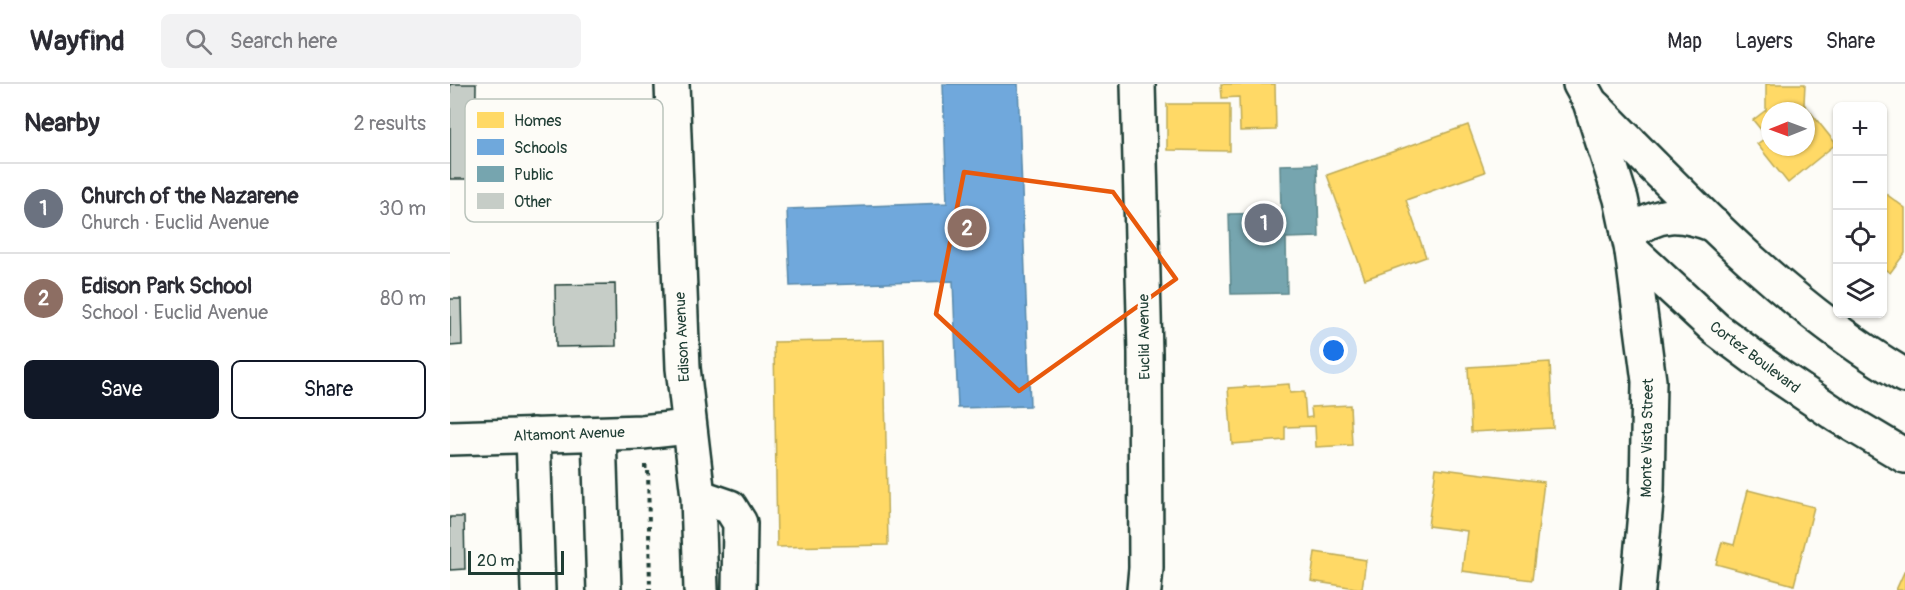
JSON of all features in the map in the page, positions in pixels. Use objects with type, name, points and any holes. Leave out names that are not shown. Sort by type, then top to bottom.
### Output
[{"type":"street","name":"Edison Avenue","points":[[672,84],[683,368],[688,427],[698,496],[701,590]]},
{"type":"street","name":"Euclid Avenue","points":[[1138,84],[1145,353],[1146,568],[1144,590]]},
{"type":"street","points":[[1585,93],[1716,226],[1784,290],[1828,325],[1905,376]]},
{"type":"street","points":[[1585,93],[1621,199],[1630,243]]},
{"type":"street","points":[[1630,243],[1646,222],[1668,215],[1690,216],[1716,226]]},
{"type":"street","name":"Cortez Boulevard","points":[[1630,243],[1716,329],[1838,416],[1905,456]]},
{"type":"street","name":"Monte Vista Street","points":[[1630,243],[1649,381],[1647,491],[1638,590]]},
{"type":"street","name":"Altamont Avenue","points":[[450,438],[599,434],[688,427]]},
{"type":"street","points":[[599,434],[604,590]]},
{"type":"street","points":[[533,435],[538,590]]},
{"type":"street","points":[[698,496],[730,507],[740,523],[740,590]]},
{"type":"highlighted area","points":[[964,172],[1113,192],[1176,279],[1019,391],[936,314]]},
{"type":"building: Homes","points":[[1221,84],[1275,84],[1276,130],[1240,131],[1239,97],[1222,98]]},
{"type":"building: Homes","points":[[1766,84],[1805,84],[1804,102],[1766,102]]},
{"type":"building: Homes","points":[[1167,104],[1230,104],[1230,151],[1167,150]]},
{"type":"building: Homes","points":[[1761,114],[1761,130],[1753,120]]},
{"type":"building: Homes","points":[[1815,118],[1833,140],[1833,146],[1788,183],[1767,156],[1815,156]]},
{"type":"building: Homes","points":[[1468,125],[1485,172],[1406,200],[1426,257],[1365,279],[1327,175]]},
{"type":"building: Homes","points":[[1887,195],[1905,208],[1905,253],[1890,273],[1887,271]]},
{"type":"building: Homes","points":[[884,340],[888,545],[777,547],[774,342]]},
{"type":"building: Homes","points":[[1550,362],[1553,428],[1471,432],[1468,367]]},
{"type":"building: Homes","points":[[1289,384],[1290,393],[1304,392],[1306,418],[1312,417],[1311,407],[1350,405],[1352,445],[1316,447],[1315,426],[1285,427],[1285,440],[1232,444],[1228,388]]},
{"type":"building: Homes","points":[[1436,468],[1544,482],[1532,580],[1462,571],[1467,531],[1428,526]]},
{"type":"building: Homes","points":[[1748,490],[1814,507],[1794,585],[1716,564],[1722,542],[1734,545]]},
{"type":"building: Homes","points":[[1315,552],[1366,560],[1362,589],[1311,581]]},
{"type":"building: Homes","points":[[1905,570],[1905,590],[1896,590]]},
{"type":"building: Schools","points":[[943,84],[1018,84],[1030,406],[958,408],[953,281],[790,286],[787,209],[947,203]]},
{"type":"building: Public","points":[[1317,164],[1319,237],[1286,238],[1287,293],[1231,294],[1229,214],[1281,213],[1280,165]]},
{"type":"building: Other","points":[[450,84],[476,84],[476,99],[465,99],[465,179],[450,179]]},
{"type":"building: Other","points":[[615,284],[616,346],[556,347],[555,285]]},
{"type":"building: Other","points":[[450,299],[461,299],[462,345],[450,346]]},
{"type":"building: Other","points":[[450,517],[464,517],[465,569],[450,570]]},
{"type":"place","name":"Church of the Nazarene","points":[[1264,223]]},
{"type":"place","name":"Edison Park School","points":[[967,228]]}]
